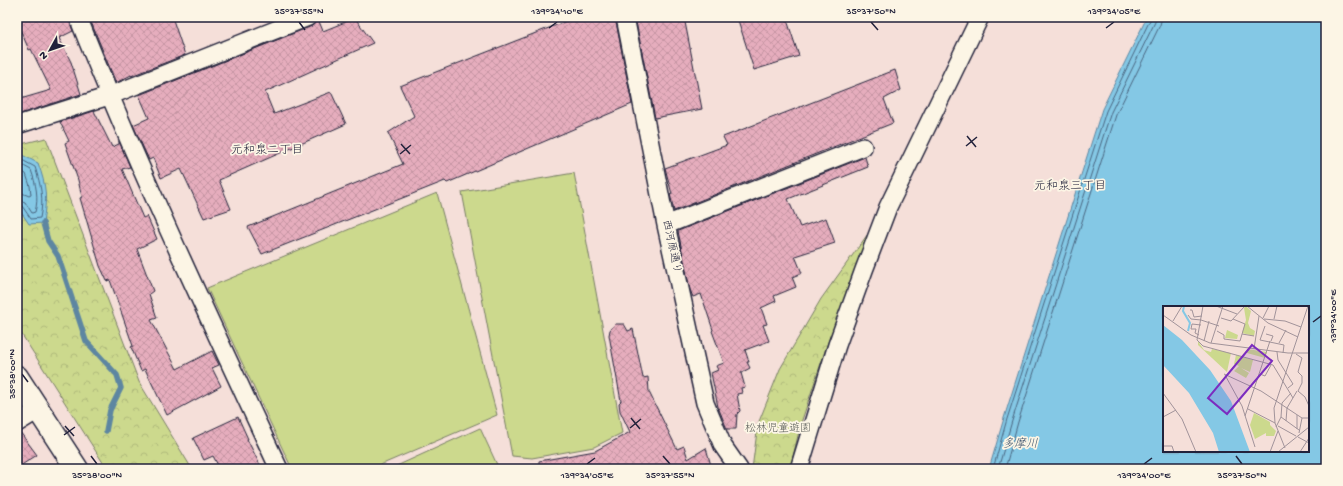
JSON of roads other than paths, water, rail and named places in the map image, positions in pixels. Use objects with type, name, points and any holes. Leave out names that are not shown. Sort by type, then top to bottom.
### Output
[{"type":"main road","points":[[17,377],[77,469]]},
{"type":"street","points":[[78,17],[109,96],[172,238],[279,469]]},
{"type":"street","points":[[17,125],[109,96],[308,17]]},
{"type":"street","name":"西河原通り","points":[[625,17],[666,225],[704,403],[723,446],[739,469]]},
{"type":"street","points":[[799,469],[837,345],[888,208],[980,17]]},
{"type":"street","points":[[666,225],[863,147]]},
{"type":"street","points":[[17,423],[38,410]]},
{"type":"water","name":"多摩川","points":[[1147,17],[1326,17],[1326,469],[989,469],[1102,109]]},
{"type":"water","points":[[22,155],[38,163],[41,172],[45,186],[43,223],[29,224],[17,206],[17,157]]},
{"type":"waterway","points":[[43,223],[48,241],[58,256],[86,341],[117,375],[121,388],[110,410],[106,431]]},
{"type":"district","name":"元和泉二丁目","points":[[267,151]]},
{"type":"district","name":"元和泉三丁目","points":[[1070,187]]},
{"type":"park label","name":"松林児童遊園","points":[[778,429]]}]
